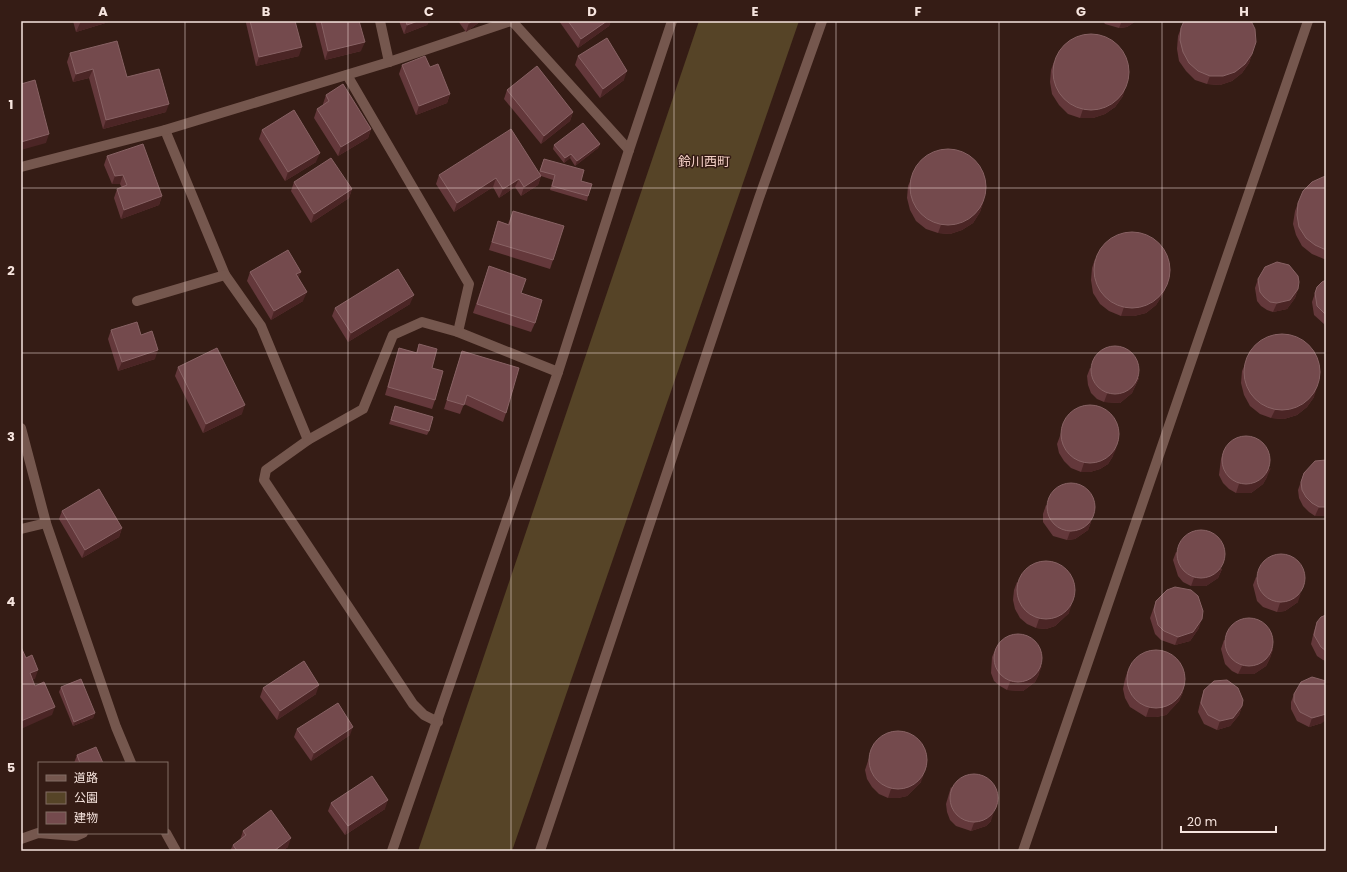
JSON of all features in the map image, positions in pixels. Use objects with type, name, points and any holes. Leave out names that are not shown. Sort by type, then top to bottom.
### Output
[{"type":"street","points":[[380,21],[389,62]]},
{"type":"street","points":[[21,167],[165,130],[389,62],[512,21],[629,150]]},
{"type":"street","points":[[392,851],[438,722],[558,372],[672,21]]},
{"type":"street","points":[[540,851],[759,198],[822,21]]},
{"type":"street","points":[[1023,851],[1308,21]]},
{"type":"street","points":[[347,75],[469,284],[458,332]]},
{"type":"street","points":[[165,130],[225,275],[260,326],[308,440]]},
{"type":"street","points":[[137,301],[225,275]]},
{"type":"street","points":[[438,722],[424,715],[413,704],[264,480],[266,470],[308,440],[363,409],[393,335],[422,322],[458,332],[558,372]]},
{"type":"street","points":[[21,428],[46,522],[116,727],[131,762]]},
{"type":"street","points":[[21,529],[46,522]]},
{"type":"street","points":[[21,839],[38,833]]},
{"type":"street","points":[[51,834],[76,836],[81,834]]},
{"type":"street","points":[[167,834],[176,851]]},
{"type":"green space","points":[[699,21],[799,21],[512,851],[418,851]]},
{"type":"building","points":[[250,21],[295,21],[302,47],[259,57]]},
{"type":"building","points":[[321,21],[359,21],[365,42],[328,51]]},
{"type":"building","points":[[406,21],[418,21],[407,25]]},
{"type":"building","points":[[568,21],[607,21],[581,39]]},
{"type":"building","points":[[1184,21],[1251,21],[1255,29],[1256,42],[1252,54],[1245,64],[1235,72],[1223,76],[1210,76],[1198,71],[1189,63],[1183,52],[1180,40],[1181,28]]},
{"type":"building","points":[[1091,34],[1105,37],[1118,45],[1126,58],[1129,72],[1126,86],[1118,99],[1105,107],[1091,110],[1077,107],[1064,99],[1056,86],[1053,72],[1056,58],[1064,45],[1077,37]]},
{"type":"building","points":[[607,38],[627,71],[603,89],[578,56]]},
{"type":"building","points":[[117,41],[127,77],[159,69],[169,104],[106,120],[93,69],[76,74],[70,53]]},
{"type":"building","points":[[425,56],[430,67],[438,64],[450,94],[419,106],[402,65]]},
{"type":"building","points":[[537,66],[573,112],[544,136],[507,90]]},
{"type":"building","points":[[35,80],[49,134],[21,142],[21,84]]},
{"type":"building","points":[[343,84],[371,129],[341,147],[317,109],[329,101],[326,95]]},
{"type":"building","points":[[294,110],[320,153],[288,172],[262,130]]},
{"type":"building","points":[[583,123],[600,144],[577,161],[571,154],[565,158],[554,145]]},
{"type":"building","points":[[511,129],[541,176],[524,187],[519,179],[503,189],[496,178],[457,203],[439,175]]},
{"type":"building","points":[[143,144],[162,196],[124,210],[117,189],[127,185],[123,175],[115,176],[107,156]]},
{"type":"building","points":[[948,149],[962,152],[975,160],[983,173],[986,187],[983,201],[975,214],[962,222],[948,225],[934,222],[921,214],[913,201],[910,187],[913,173],[921,160],[934,152]]},
{"type":"building","points":[[331,158],[352,189],[314,214],[294,182]]},
{"type":"building","points":[[544,159],[584,170],[581,181],[592,184],[588,196],[552,186],[555,175],[540,171]]},
{"type":"building","points":[[1326,176],[1326,250],[1315,245],[1306,238],[1299,227],[1297,215],[1298,203],[1303,191],[1312,182]]},
{"type":"building","points":[[513,211],[564,226],[553,260],[492,242],[498,221],[509,225]]},
{"type":"building","points":[[1132,232],[1146,235],[1159,243],[1167,256],[1170,270],[1167,284],[1159,297],[1146,305],[1132,308],[1118,305],[1105,297],[1097,284],[1094,270],[1097,256],[1105,243],[1118,235]]},
{"type":"building","points":[[288,250],[301,272],[296,274],[307,292],[274,311],[250,272]]},
{"type":"building","points":[[1277,262],[1289,265],[1298,276],[1299,282],[1298,289],[1290,300],[1277,303],[1270,302],[1260,292],[1258,279],[1265,267]]},
{"type":"building","points":[[489,266],[526,279],[521,293],[542,300],[535,323],[477,304]]},
{"type":"building","points":[[398,269],[414,295],[351,333],[335,308]]},
{"type":"building","points":[[1326,280],[1326,315],[1317,306],[1315,293],[1317,287]]},
{"type":"building","points":[[137,322],[141,335],[152,331],[158,350],[122,362],[111,330]]},
{"type":"building","points":[[1282,334],[1296,337],[1309,345],[1317,358],[1320,372],[1317,386],[1309,399],[1296,407],[1282,410],[1268,407],[1255,399],[1247,386],[1244,372],[1247,358],[1255,345],[1268,337]]},
{"type":"building","points":[[419,344],[437,349],[432,368],[443,371],[435,400],[388,387],[399,348],[417,353]]},
{"type":"building","points":[[1110,346],[1120,346],[1129,350],[1135,356],[1138,361],[1138,379],[1129,390],[1120,394],[1110,394],[1101,390],[1095,384],[1091,375],[1091,365],[1095,356],[1101,350]]},
{"type":"building","points":[[217,348],[245,405],[206,424],[178,367]]},
{"type":"building","points":[[462,351],[519,368],[506,413],[467,395],[464,405],[447,400]]},
{"type":"building","points":[[1090,405],[1101,407],[1111,413],[1117,423],[1119,434],[1117,445],[1111,455],[1101,461],[1090,463],[1079,461],[1069,455],[1063,445],[1061,434],[1063,423],[1069,413],[1079,407]]},
{"type":"building","points":[[395,406],[433,417],[429,431],[391,420]]},
{"type":"building","points":[[1241,436],[1251,436],[1260,440],[1266,446],[1269,451],[1269,469],[1260,480],[1251,484],[1241,484],[1232,480],[1226,474],[1222,465],[1222,455],[1226,446],[1232,440]]},
{"type":"building","points":[[1326,460],[1326,507],[1319,507],[1306,497],[1302,490],[1301,482],[1304,473],[1315,461]]},
{"type":"building","points":[[1066,483],[1076,483],[1085,487],[1091,493],[1095,502],[1095,512],[1091,521],[1085,527],[1076,531],[1066,531],[1057,527],[1051,521],[1047,512],[1047,502],[1051,493],[1057,487]]},
{"type":"building","points":[[99,489],[122,528],[85,550],[62,511]]},
{"type":"building","points":[[1196,530],[1206,530],[1215,534],[1221,540],[1225,549],[1225,559],[1221,568],[1215,574],[1206,578],[1196,578],[1187,574],[1181,568],[1177,559],[1177,549],[1181,540],[1187,534]]},
{"type":"building","points":[[1276,554],[1286,554],[1298,561],[1305,573],[1305,583],[1298,595],[1286,602],[1276,602],[1268,598],[1261,591],[1257,583],[1257,573],[1261,565],[1268,558]]},
{"type":"building","points":[[1040,561],[1052,561],[1067,569],[1075,584],[1075,596],[1067,611],[1052,619],[1040,619],[1025,611],[1017,596],[1017,584],[1025,569]]},
{"type":"building","points":[[1175,587],[1191,590],[1198,596],[1203,611],[1202,619],[1193,632],[1178,637],[1164,631],[1158,625],[1154,610],[1156,601],[1167,590]]},
{"type":"building","points":[[1326,615],[1326,651],[1321,647],[1314,635],[1317,622],[1321,617]]},
{"type":"building","points":[[1244,618],[1254,618],[1263,622],[1269,628],[1273,637],[1273,647],[1269,656],[1263,662],[1254,666],[1244,666],[1235,662],[1229,656],[1225,647],[1225,637],[1229,628],[1235,622]]},
{"type":"building","points":[[1013,634],[1023,634],[1032,638],[1038,644],[1041,649],[1041,667],[1032,678],[1023,682],[1013,682],[1004,678],[998,672],[994,663],[994,653],[998,644],[1004,638]]},
{"type":"building","points":[[21,647],[26,658],[32,655],[38,670],[30,673],[35,686],[44,682],[55,707],[21,721]]},
{"type":"building","points":[[1150,650],[1162,650],[1177,658],[1185,673],[1185,685],[1177,700],[1162,708],[1150,708],[1135,700],[1127,685],[1127,673],[1135,658]]},
{"type":"building","points":[[304,661],[319,685],[280,711],[263,688]]},
{"type":"building","points":[[1312,677],[1326,681],[1326,714],[1312,718],[1300,712],[1294,701],[1294,694],[1301,682]]},
{"type":"building","points":[[81,679],[95,713],[74,722],[61,687]]},
{"type":"building","points":[[1227,680],[1238,688],[1243,700],[1242,706],[1233,718],[1220,721],[1208,715],[1201,703],[1204,690],[1214,681]]},
{"type":"building","points":[[338,703],[353,727],[314,753],[297,729]]},
{"type":"building","points":[[898,731],[909,733],[922,744],[925,749],[927,760],[925,771],[914,784],[909,787],[898,789],[887,787],[874,776],[871,771],[869,760],[871,749],[882,736],[887,733]]},
{"type":"building","points":[[96,747],[103,762],[80,762],[77,755]]},
{"type":"building","points":[[969,774],[979,774],[988,778],[994,784],[998,793],[998,803],[994,812],[988,818],[979,822],[969,822],[960,818],[954,812],[950,803],[950,793],[954,784],[960,778]]},
{"type":"building","points":[[372,776],[388,800],[348,826],[331,803]]},
{"type":"building","points":[[271,810],[291,838],[274,851],[237,851],[233,845],[246,835],[243,831]]},
{"type":"district","name":"鈴川西町","points":[[704,161]]}]
